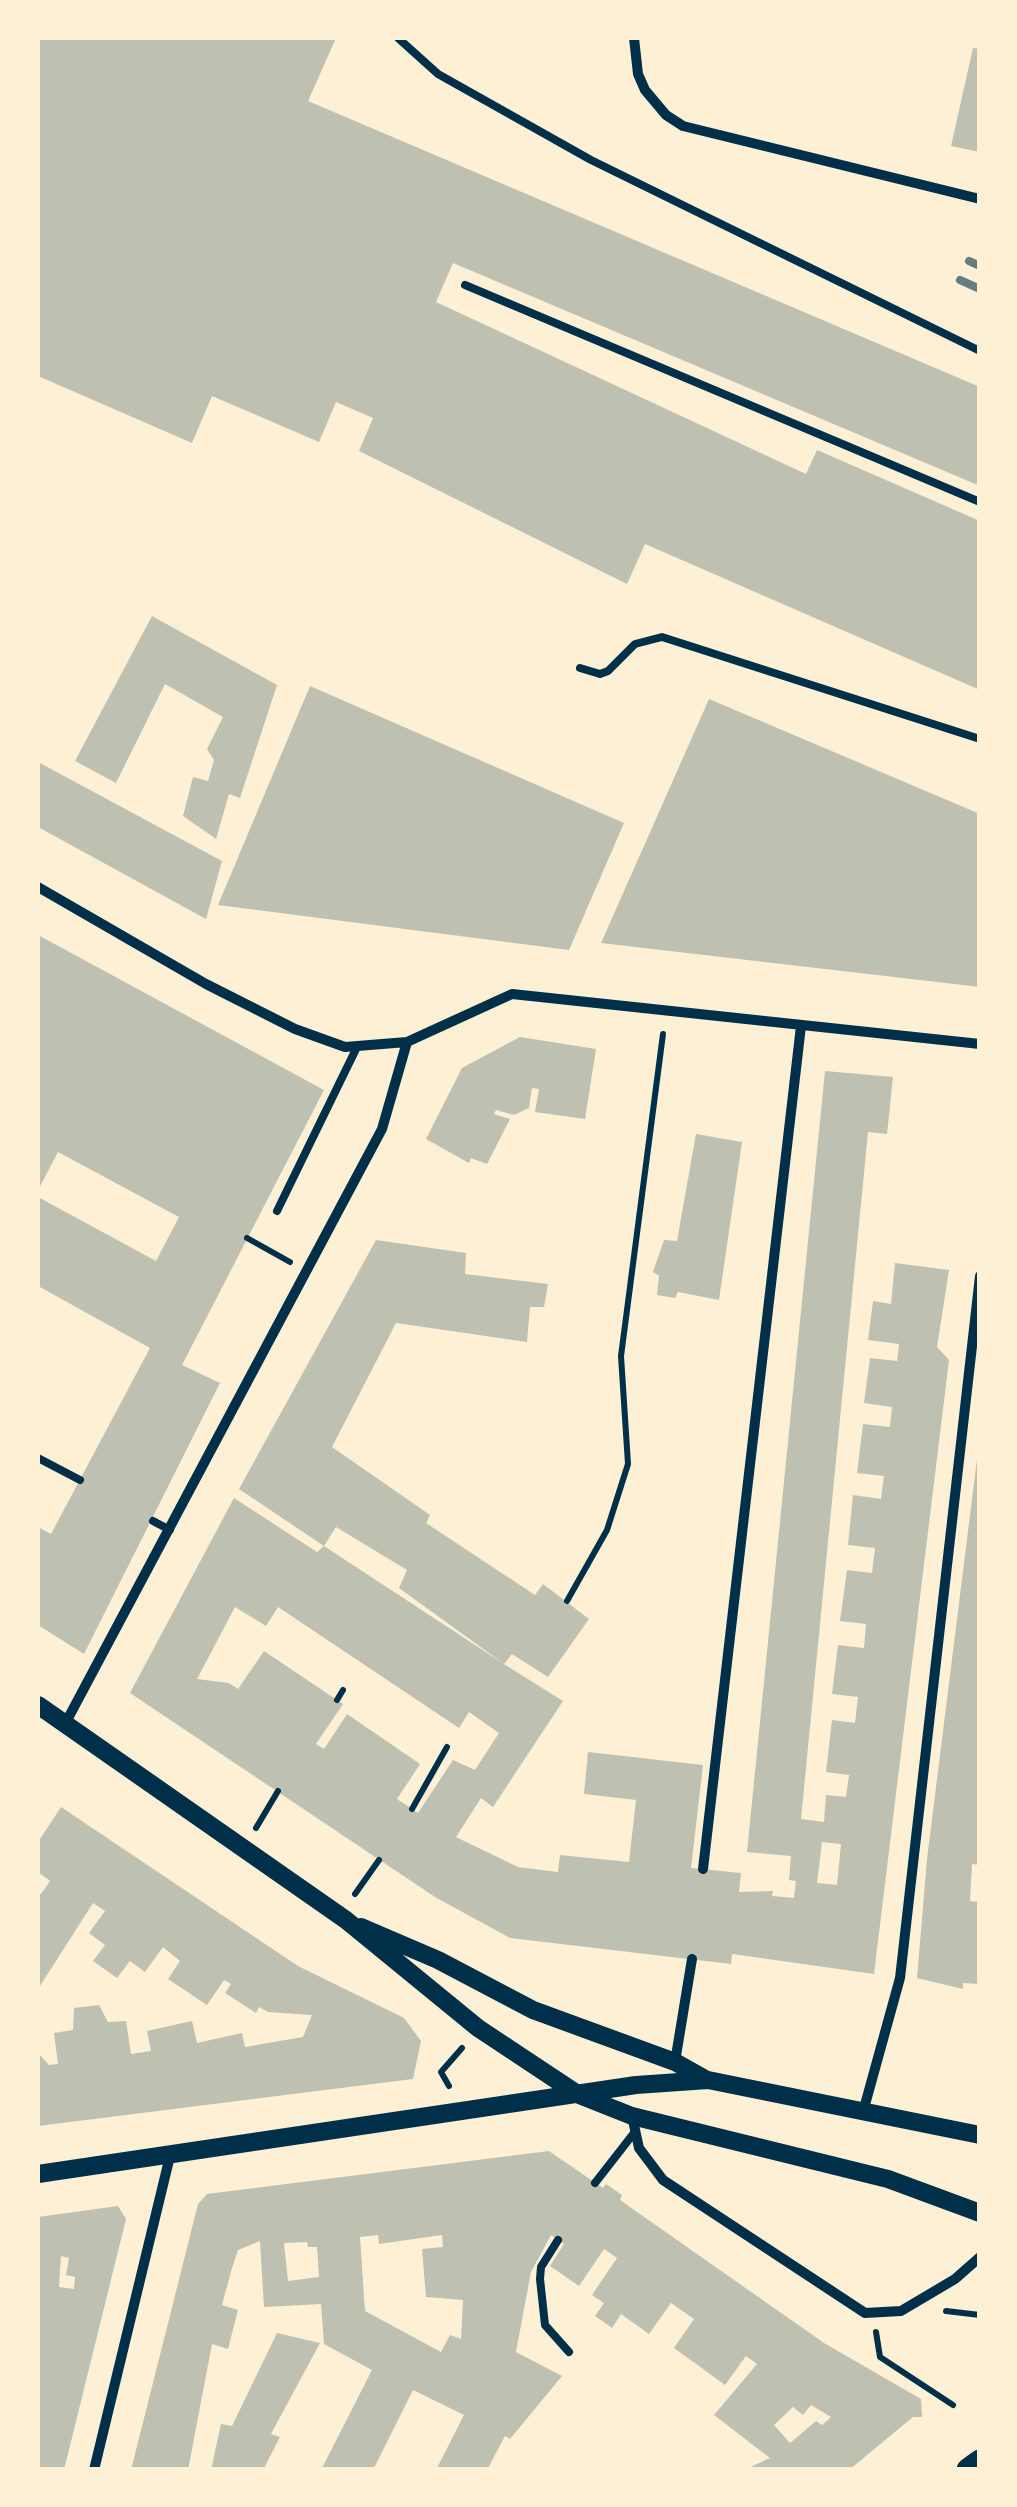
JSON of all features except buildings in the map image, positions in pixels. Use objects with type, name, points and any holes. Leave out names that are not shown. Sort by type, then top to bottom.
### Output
[{"type":"main road","points":[[969,2470],[980,2462]]},
{"type":"street","points":[[634,38],[638,74],[645,90],[683,126],[980,199]]},
{"type":"street","points":[[38,887],[280,1022],[325,1042],[357,1047],[407,1042],[512,994],[980,1044]]},
{"type":"street","points":[[703,1870],[802,1026]]},
{"type":"street","points":[[64,1725],[382,1129],[407,1042]]},
{"type":"street","points":[[864,2112],[900,1978],[980,1276]]},
{"type":"street","points":[[38,1705],[343,1918],[423,1987],[578,2095],[633,2125],[874,2176],[980,2213]]},
{"type":"street","points":[[343,1918],[582,2031],[675,2062],[708,2080],[980,2135]]},
{"type":"street","points":[[675,2062],[692,1960]]},
{"type":"street","points":[[38,2174],[578,2095],[708,2080]]},
{"type":"street","points":[[633,2125],[652,2170],[851,2306],[878,2316],[901,2312],[925,2299],[980,2257]]},
{"type":"street","points":[[94,2470],[170,2156]]},
{"type":"lane","points":[[398,38],[438,74],[590,160],[980,351]]},
{"type":"lane","points":[[465,285],[980,502]]},
{"type":"lane","points":[[580,668],[592,673],[608,671],[634,644],[662,637],[980,740]]},
{"type":"lane","points":[[277,1211],[357,1047]]},
{"type":"lane","points":[[38,1458],[80,1480]]},
{"type":"lane","points":[[152,1521],[170,1530]]},
{"type":"lane","points":[[595,2182],[633,2125]]},
{"type":"lane","points":[[558,2240],[542,2267],[540,2279],[545,2325],[569,2352]]},
{"type":"path","points":[[567,1601],[607,1530],[628,1464],[621,1356],[666,1012]]},
{"type":"path","points":[[248,1238],[307,1272]]},
{"type":"path","points":[[337,1700],[342,1690]]},
{"type":"path","points":[[412,1809],[447,1747]]},
{"type":"path","points":[[242,1850],[278,1791]]},
{"type":"path","points":[[343,1918],[379,1860]]},
{"type":"path","points":[[449,2086],[441,2072],[466,2043]]},
{"type":"path","points":[[878,2316],[876,2343],[880,2357],[954,2405]]},
{"type":"railway","points":[[969,261],[980,266]]},
{"type":"railway","points":[[960,280],[980,289]]}]
